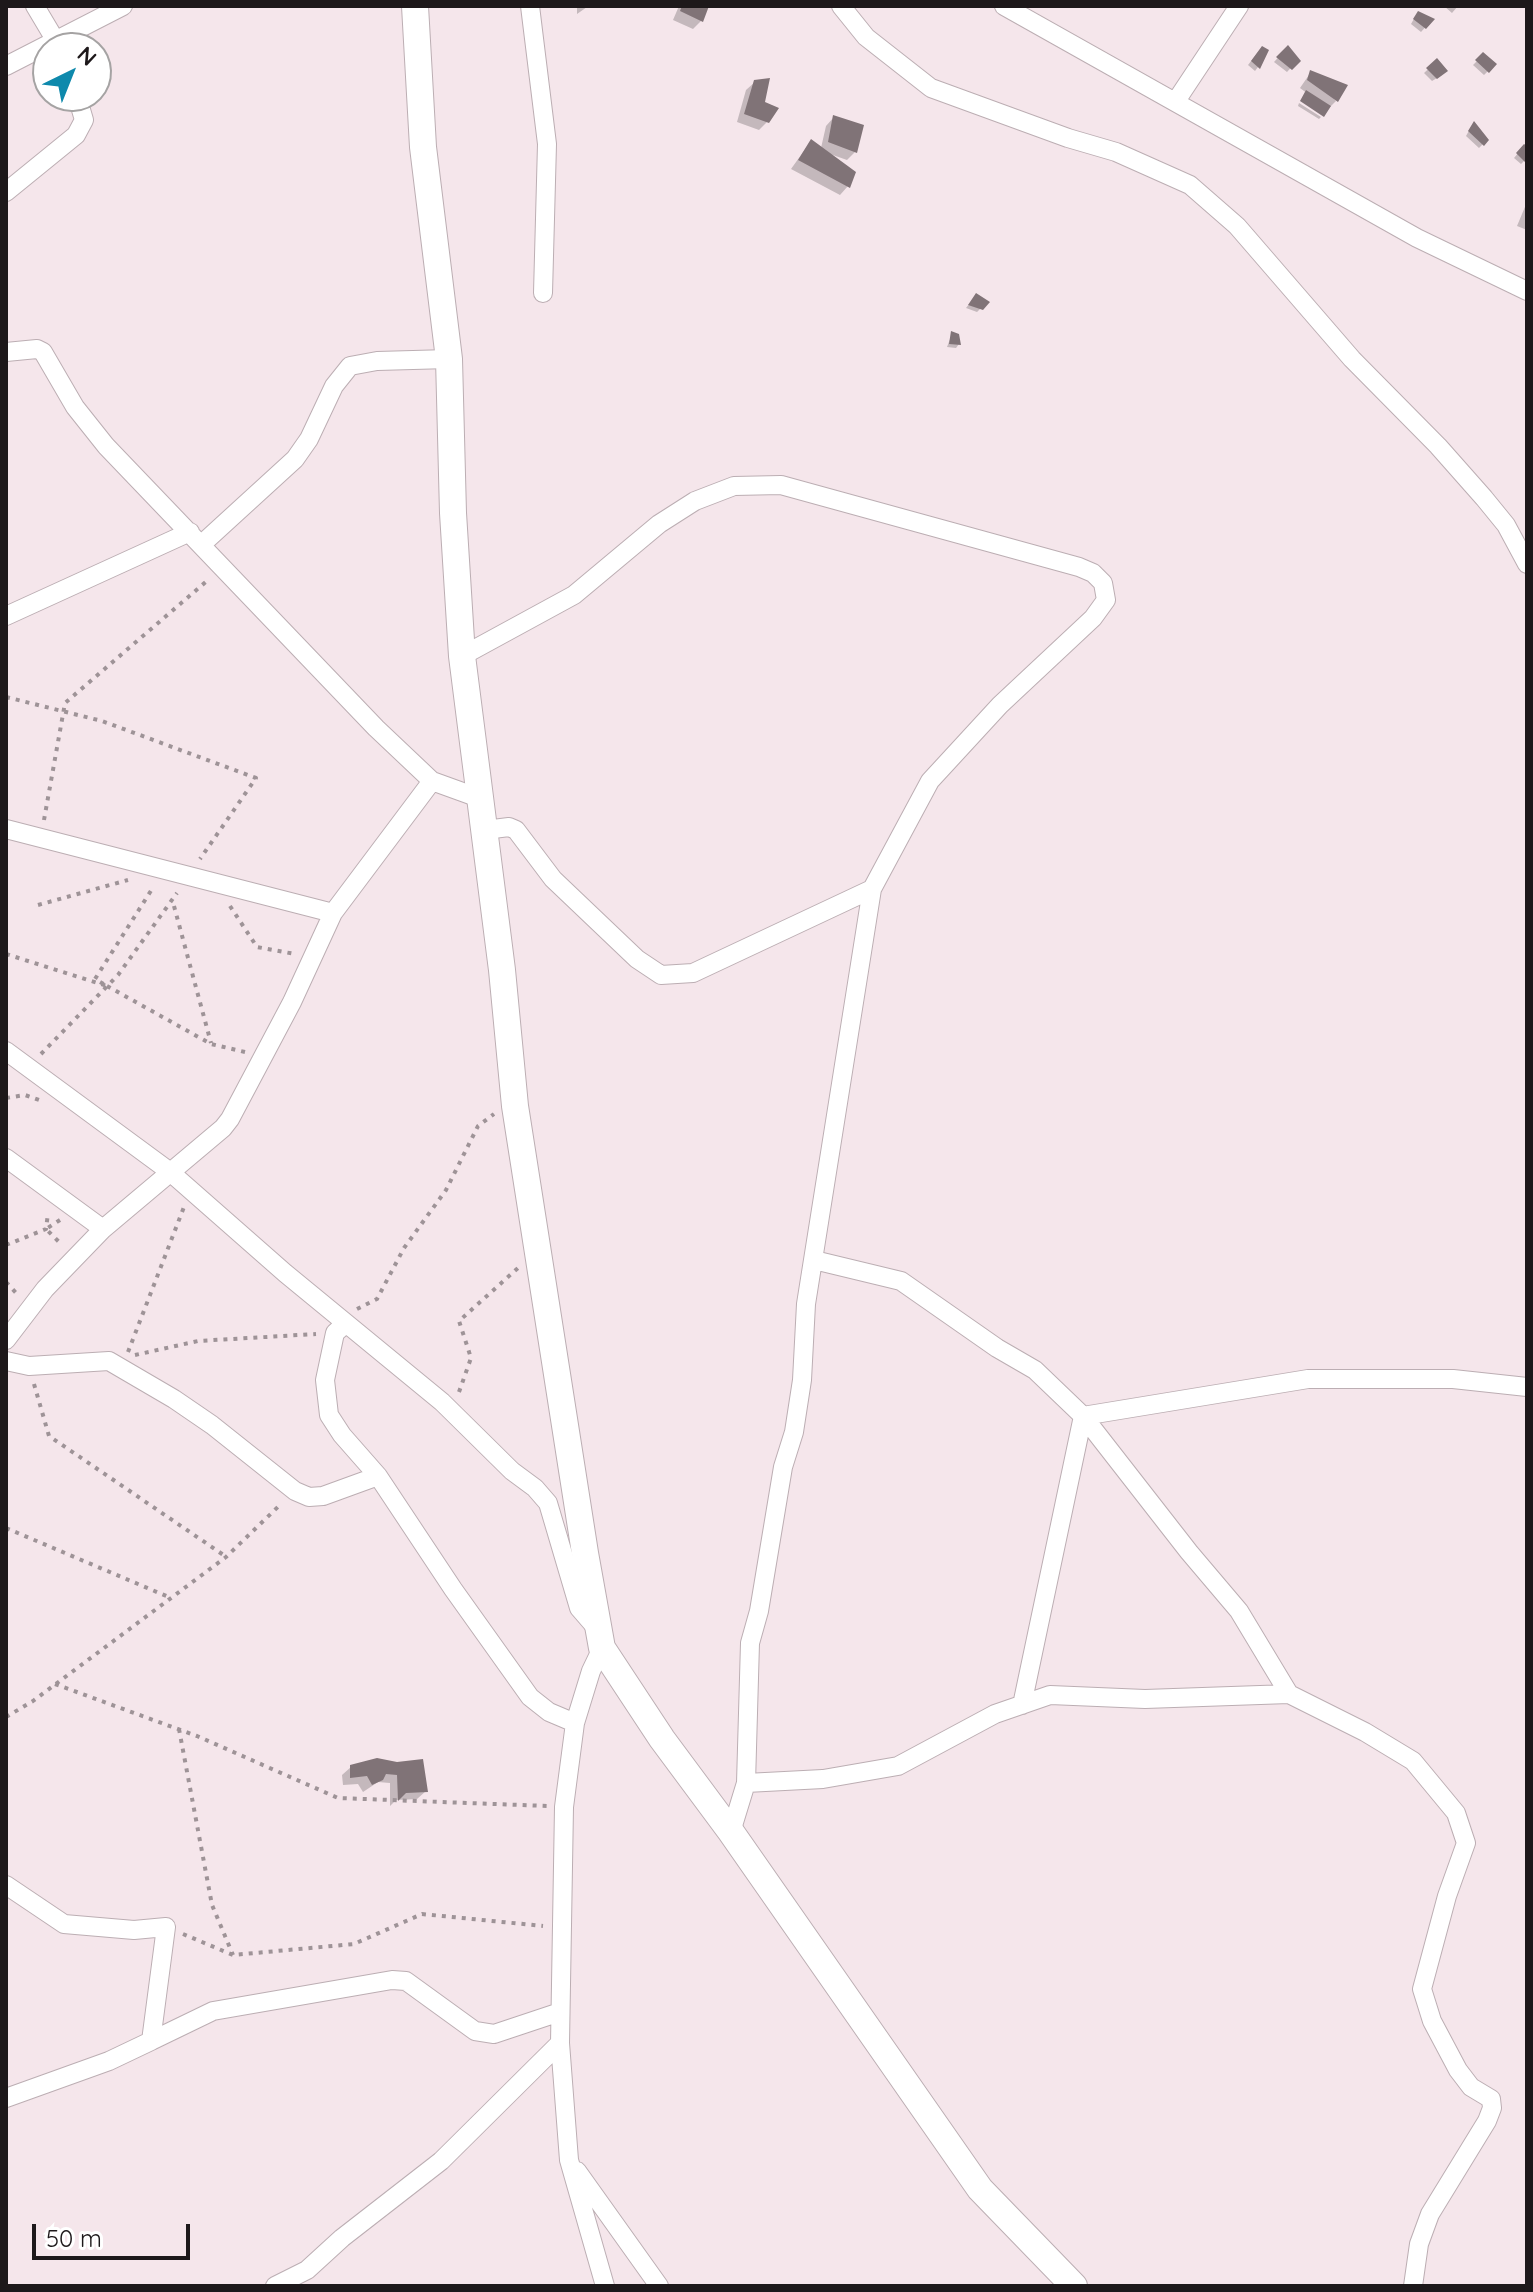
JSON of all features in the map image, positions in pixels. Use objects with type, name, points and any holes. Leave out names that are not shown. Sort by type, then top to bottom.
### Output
[{"type":"street","points":[[35,6],[51,32]]},
{"type":"street","points":[[79,32],[123,6]]},
{"type":"street","points":[[415,6],[423,147],[449,359],[453,513],[462,656],[502,970],[514,1097],[601,1639],[575,1723],[564,1807],[560,2043],[569,2160],[605,2286]]},
{"type":"street","points":[[530,6],[547,144],[543,293]]},
{"type":"street","points":[[841,6],[866,37],[931,88],[1068,138],[1116,152],[1190,185],[1237,226],[1352,359],[1466,477],[1506,525],[1527,564]]},
{"type":"street","points":[[1004,6],[1417,238],[1527,291]]},
{"type":"street","points":[[1176,101],[1239,6]]},
{"type":"street","points":[[6,66],[32,55]]},
{"type":"street","points":[[6,192],[76,135],[84,120],[82,112]]},
{"type":"street","points":[[6,352],[37,349],[43,352],[75,407],[106,446],[376,728],[432,781],[479,798]]},
{"type":"street","points":[[6,616],[196,538],[295,459],[309,439],[334,386],[350,366],[377,361],[449,359]]},
{"type":"street","points":[[462,656],[574,595],[659,524],[695,501],[734,486],[781,485],[936,526],[1093,573],[1103,583],[1106,600],[1093,618],[1000,705],[930,781],[872,889],[806,1304],[802,1380],[794,1432],[783,1467],[759,1611],[750,1643],[746,1783],[731,1832]]},
{"type":"street","points":[[6,1340],[45,1289],[103,1229],[223,1128],[333,913],[432,781]]},
{"type":"street","points":[[485,830],[509,827],[516,830],[553,879],[637,959],[661,975],[693,973],[872,889]]},
{"type":"street","points":[[6,829],[333,913]]},
{"type":"street","points":[[6,1051],[169,1171],[285,1273],[451,1411],[548,1503],[579,1608],[662,1739],[731,1832],[980,2189],[1074,2286]]},
{"type":"street","points":[[6,1158],[103,1229]]},
{"type":"street","points":[[814,1260],[901,1281],[1035,1370],[1083,1416],[1239,1611],[1289,1694]]},
{"type":"street","points":[[346,1322],[325,1380],[329,1415],[378,1476],[530,1697],[549,1712],[575,1723]]},
{"type":"street","points":[[6,1361],[29,1366],[109,1361],[212,1425],[295,1491],[309,1497],[323,1496],[378,1476]]},
{"type":"street","points":[[1083,1416],[1308,1379],[1453,1379],[1527,1387]]},
{"type":"street","points":[[1022,1705],[1083,1416]]},
{"type":"street","points":[[746,1783],[823,1779],[898,1766],[995,1714],[1050,1695],[1145,1699],[1289,1694],[1365,1732],[1413,1761],[1456,1813],[1466,1843],[1447,1896],[1422,1989],[1432,2021],[1458,2070],[1471,2087],[1491,2099],[1492,2108],[1430,2214],[1419,2244],[1413,2286]]},
{"type":"street","points":[[6,1885],[64,1924],[134,1930],[166,1927],[151,2041]]},
{"type":"street","points":[[6,2098],[109,2061],[213,2011],[314,1991],[392,1980],[406,1981],[475,2031],[494,2034],[560,2012]]},
{"type":"street","points":[[275,2286],[310,2278],[342,2238],[441,2161],[560,2043]]},
{"type":"street","points":[[569,2160],[659,2286]]},
{"type":"path","points":[[40,838],[65,703],[216,574]]},
{"type":"path","points":[[6,697],[102,721],[256,778]]},
{"type":"path","points":[[38,905],[164,871]]},
{"type":"path","points":[[164,871],[95,979],[211,1044],[262,1057]]},
{"type":"path","points":[[215,884],[257,947],[313,957]]},
{"type":"path","points":[[174,906],[211,1044]]},
{"type":"path","points":[[6,954],[107,986]]},
{"type":"path","points":[[28,1067],[118,975]]},
{"type":"path","points":[[191,1190],[127,1357],[198,1341],[346,1322],[377,1299],[404,1248],[446,1190],[478,1126],[514,1097]]},
{"type":"path","points":[[6,1245],[46,1229],[51,1191]]},
{"type":"path","points":[[451,1411],[471,1358],[459,1321],[538,1250]]},
{"type":"path","points":[[29,1366],[49,1436],[226,1557]]},
{"type":"path","points":[[6,1717],[226,1557],[295,1491]]},
{"type":"path","points":[[6,1528],[171,1598]]},
{"type":"path","points":[[55,1684],[179,1729],[338,1798],[564,1807]]},
{"type":"path","points":[[179,1729],[212,1905],[233,1955]]},
{"type":"path","points":[[166,1927],[233,1955],[354,1944],[422,1914],[563,1928]]},
{"type":"building","points":[[682,6],[709,6],[703,22],[680,11]]},
{"type":"building","points":[[1418,11],[1435,19],[1426,29],[1413,19]]},
{"type":"building","points":[[1288,45],[1301,61],[1292,70],[1276,57]]},
{"type":"building","points":[[1262,46],[1269,50],[1260,69],[1251,61]]},
{"type":"building","points":[[1483,52],[1497,64],[1489,73],[1475,60]]},
{"type":"building","points":[[1437,58],[1448,71],[1437,79],[1426,68]]},
{"type":"building","points":[[1310,70],[1348,85],[1338,102],[1307,80]]},
{"type":"building","points":[[770,78],[765,102],[779,108],[769,123],[744,114],[754,80]]},
{"type":"building","points":[[1306,90],[1331,106],[1324,117],[1300,101]]},
{"type":"building","points":[[833,115],[864,125],[857,153],[828,142]]},
{"type":"building","points":[[1474,121],[1489,140],[1484,146],[1468,131]]},
{"type":"building","points":[[811,139],[856,172],[850,188],[798,160]]},
{"type":"building","points":[[1524,144],[1527,146],[1525,162],[1516,153]]},
{"type":"building","points":[[976,293],[990,302],[983,310],[968,305]]},
{"type":"building","points":[[951,331],[959,334],[961,345],[949,344]]},
{"type":"building","points":[[377,1758],[397,1762],[423,1759],[428,1792],[406,1793],[398,1801],[397,1775],[386,1774],[383,1780],[372,1785],[367,1776],[350,1778],[350,1765]]}]
